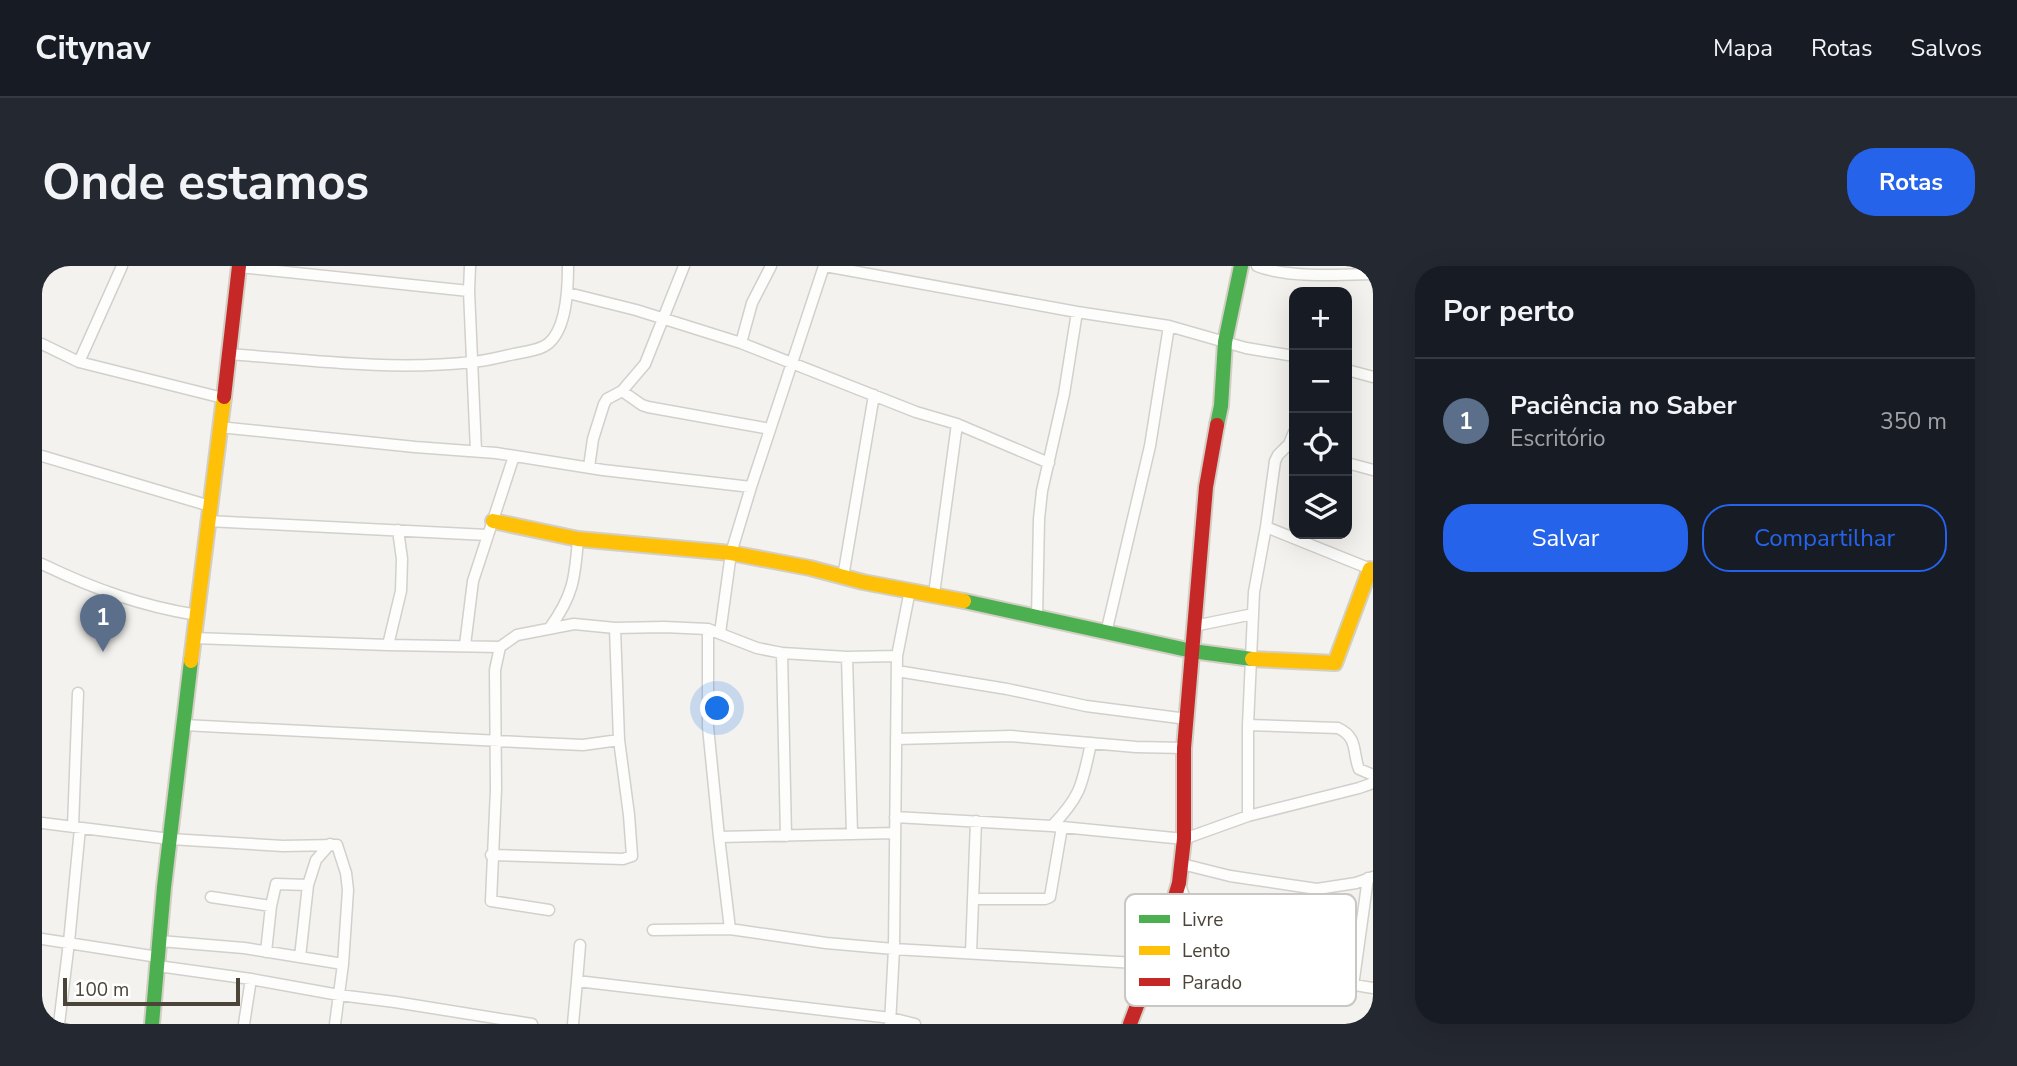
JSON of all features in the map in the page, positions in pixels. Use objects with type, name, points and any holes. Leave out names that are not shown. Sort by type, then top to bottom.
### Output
[{"type":"street","points":[[79,362],[122,266]]},
{"type":"street","points":[[470,266],[476,452]]},
{"type":"street","points":[[230,354],[345,363],[424,364],[473,362],[530,351],[548,344],[555,334],[565,311],[568,266]]},
{"type":"street","points":[[589,467],[593,439],[604,404],[607,398],[622,391],[645,364],[684,266]]},
{"type":"street","points":[[741,344],[752,303],[771,266]]},
{"type":"street","points":[[720,633],[731,553],[825,266],[1077,313],[1169,326],[1259,351],[1289,355]]},
{"type":"street","points":[[1176,894],[1184,839],[1184,748],[1206,487],[1221,406],[1225,342],[1241,266]]},
{"type":"street","points":[[1257,266],[1299,273],[1354,270],[1373,274]]},
{"type":"street","points":[[152,1024],[170,839],[239,267],[469,291]]},
{"type":"street","points":[[568,293],[636,310],[741,344],[916,412],[957,424],[1049,463]]},
{"type":"street","points":[[1037,618],[1042,491],[1064,394],[1077,313]]},
{"type":"street","points":[[1106,633],[1150,446],[1169,326]]},
{"type":"street","points":[[42,344],[79,362],[223,398]]},
{"type":"street","points":[[1352,371],[1373,377]]},
{"type":"street","points":[[622,391],[648,407],[770,429]]},
{"type":"street","points":[[843,577],[874,395]]},
{"type":"street","points":[[934,594],[957,424]]},
{"type":"street","points":[[219,427],[514,456],[751,487]]},
{"type":"street","points":[[1248,816],[1250,659],[1258,565],[1275,461],[1278,455],[1289,447]]},
{"type":"street","points":[[42,456],[210,506]]},
{"type":"street","points":[[465,645],[470,594],[514,456]]},
{"type":"street","points":[[1352,465],[1373,471]]},
{"type":"street","points":[[492,521],[578,539],[731,553],[982,604],[1192,651],[1250,659],[1335,663],[1371,569],[1266,527]]},
{"type":"street","points":[[208,522],[487,535]]},
{"type":"street","points":[[388,645],[401,591],[402,559],[398,530]]},
{"type":"street","points":[[548,630],[564,609],[575,580],[578,539]]},
{"type":"street","points":[[42,564],[107,593],[197,615]]},
{"type":"street","points":[[891,1021],[897,656],[910,590]]},
{"type":"street","points":[[1194,625],[1253,614]]},
{"type":"street","points":[[194,638],[500,646],[517,635],[574,624],[615,628],[708,629],[757,648],[782,653],[848,657],[897,656]]},
{"type":"street","points":[[491,855],[623,859],[632,856],[619,740],[615,628]]},
{"type":"street","points":[[708,629],[708,727],[730,929]]},
{"type":"street","points":[[500,646],[495,670],[496,789],[491,901],[549,910]]},
{"type":"street","points":[[782,653],[786,836]]},
{"type":"street","points":[[848,657],[852,835]]},
{"type":"street","points":[[897,671],[1086,706],[1187,719]]},
{"type":"street","points":[[59,1024],[69,942],[77,827],[78,693]]},
{"type":"street","points":[[184,725],[583,745],[619,740]]},
{"type":"street","points":[[1248,725],[1338,729],[1346,732],[1353,740],[1359,769],[1373,775]]},
{"type":"street","points":[[896,739],[1011,736],[1184,748]]},
{"type":"street","points":[[974,899],[1050,897],[1057,826],[1078,794],[1091,743]]},
{"type":"street","points":[[895,817],[1057,826],[1184,839],[1248,816],[1373,783]]},
{"type":"street","points":[[971,953],[976,821]]},
{"type":"street","points":[[42,823],[170,839],[283,846],[337,845],[348,890],[343,964],[335,1024]]},
{"type":"street","points":[[719,837],[895,833]]},
{"type":"street","points":[[300,957],[308,885],[316,860],[330,844]]},
{"type":"street","points":[[1182,864],[1230,876],[1317,889],[1370,878],[1356,967]]},
{"type":"street","points":[[1179,883],[1184,894]]},
{"type":"street","points":[[266,952],[276,884],[308,885]]},
{"type":"street","points":[[211,897],[271,905]]},
{"type":"street","points":[[653,930],[730,929],[825,943],[894,949],[1125,962]]},
{"type":"street","points":[[42,939],[339,995],[532,1024]]},
{"type":"street","points":[[160,941],[244,948],[343,964]]},
{"type":"street","points":[[573,1024],[580,945]]},
{"type":"street","points":[[244,1024],[251,979]]},
{"type":"street","points":[[577,981],[915,1024]]},
{"type":"street","points":[[1130,1024],[1137,1006]]},
{"type":"traffic: fast","points":[[1217,425],[1221,406],[1225,342],[1241,266]]},
{"type":"traffic: fast","points":[[964,601],[1192,651],[1252,659]]},
{"type":"traffic: fast","points":[[152,1024],[164,887],[191,661]]},
{"type":"traffic: slow","points":[[191,661],[224,397]]},
{"type":"traffic: slow","points":[[493,521],[578,539],[731,553],[964,601]]},
{"type":"traffic: slow","points":[[1252,659],[1335,663],[1370,569]]},
{"type":"traffic: jam","points":[[224,397],[239,266]]},
{"type":"traffic: jam","points":[[1176,894],[1184,839],[1184,748],[1206,487],[1217,425]]},
{"type":"traffic: jam","points":[[1130,1024],[1137,1006]]},
{"type":"place","name":"Paciência no Saber","points":[[103,652]]}]
